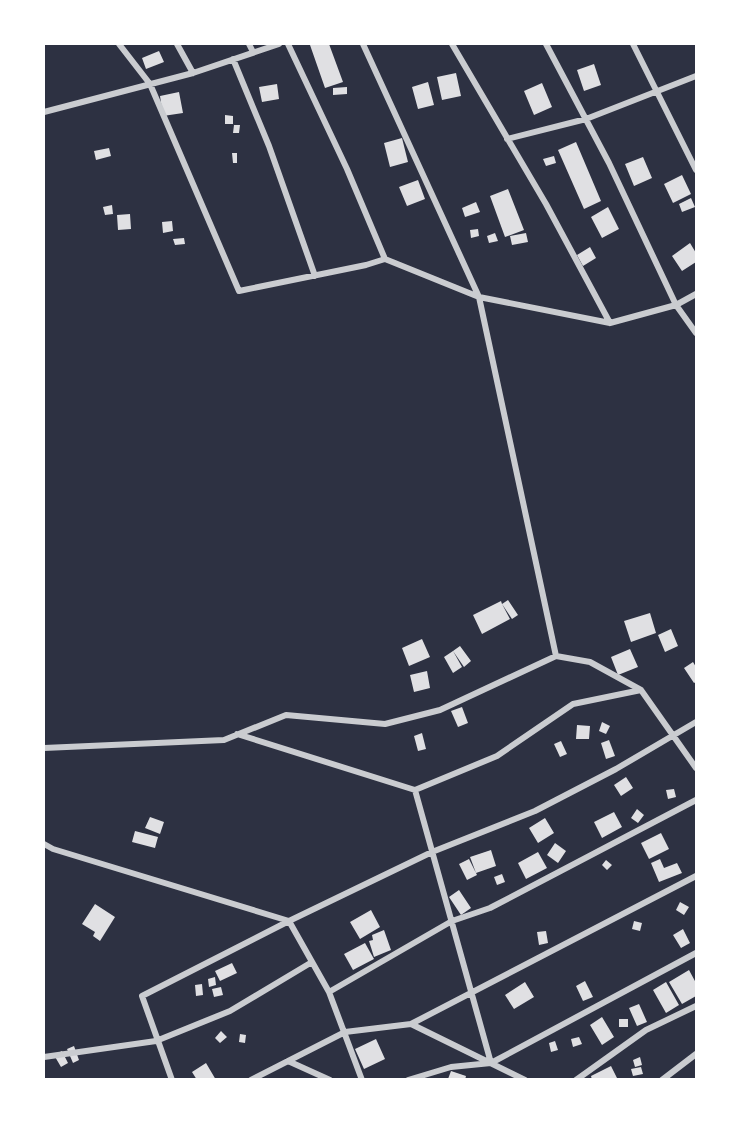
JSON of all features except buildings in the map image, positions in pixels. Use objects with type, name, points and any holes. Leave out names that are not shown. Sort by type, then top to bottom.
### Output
[{"type":"street","points":[[119,44],[150,84],[239,291],[385,259],[479,297],[610,323],[676,306],[696,294]]},
{"type":"street","points":[[177,44],[193,73]]},
{"type":"street","points":[[249,44],[253,52]]},
{"type":"street","points":[[44,112],[193,73],[279,44]]},
{"type":"street","points":[[288,44],[347,169],[385,259]]},
{"type":"street","points":[[363,44],[479,297],[556,656]]},
{"type":"street","points":[[452,44],[546,204],[610,323]]},
{"type":"street","points":[[546,44],[586,119],[676,306],[696,333]]},
{"type":"street","points":[[633,44],[696,171]]},
{"type":"street","points":[[233,59],[269,146],[315,276]]},
{"type":"street","points":[[507,139],[586,119],[696,76]]},
{"type":"street","points":[[44,748],[224,740],[286,715],[386,724],[440,710],[556,656],[590,662],[641,690],[696,768]]},
{"type":"street","points":[[237,734],[415,790],[497,756],[573,704],[641,690]]},
{"type":"street","points":[[172,1080],[156,1041],[142,996],[432,852],[535,811],[616,769],[696,722]]},
{"type":"street","points":[[415,790],[491,1063]]},
{"type":"street","points":[[329,992],[452,921],[490,908],[696,800]]},
{"type":"street","points":[[44,844],[53,849],[289,921],[329,992],[362,1080]]},
{"type":"street","points":[[252,1080],[345,1032],[411,1024],[696,876]]},
{"type":"street","points":[[408,1080],[451,1067],[491,1063],[696,953]]},
{"type":"street","points":[[44,1057],[156,1041],[230,1011],[312,962]]},
{"type":"street","points":[[576,1080],[646,1030],[696,1006]]},
{"type":"street","points":[[411,1024],[525,1080]]},
{"type":"street","points":[[662,1080],[696,1054]]},
{"type":"street","points":[[288,1061],[330,1080]]}]
